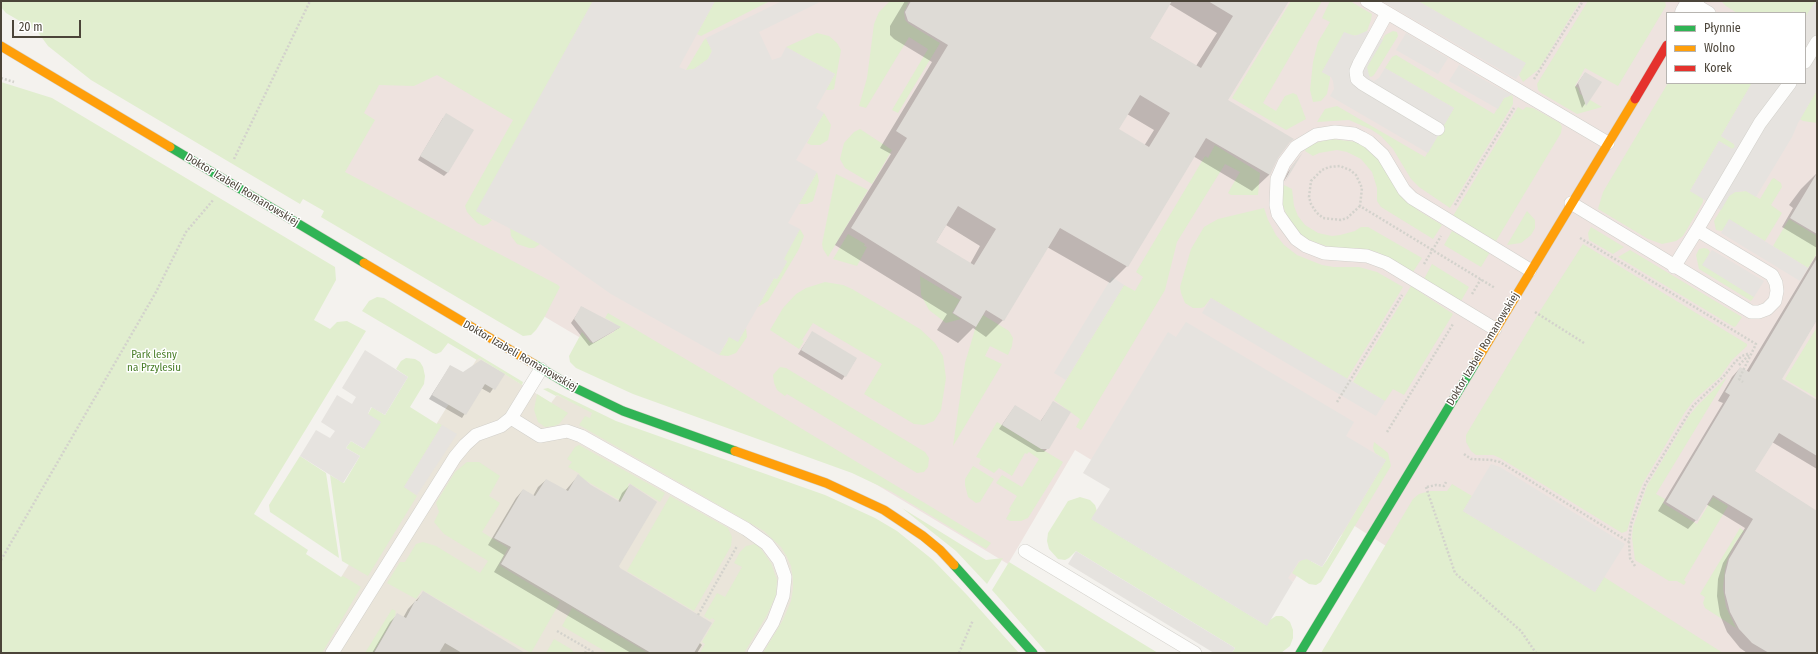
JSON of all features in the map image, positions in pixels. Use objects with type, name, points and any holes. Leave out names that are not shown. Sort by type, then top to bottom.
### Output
[{"type":"street","name":"Doktor Izabeli Romanowskiej","points":[[1,46],[576,389],[623,411],[826,483],[884,510],[923,536],[940,550],[1033,653]]},
{"type":"street","name":"Doktor Izabeli Romanowskiej","points":[[1300,653],[1666,46]]},
{"type":"lane","points":[[1367,1],[1608,143]]},
{"type":"lane","points":[[1387,13],[1358,64],[1356,72],[1357,79],[1438,129]]},
{"type":"lane","points":[[1806,60],[1817,42]]},
{"type":"lane","points":[[1674,267],[1760,123],[1789,84]]},
{"type":"lane","points":[[1495,329],[1376,259],[1355,254],[1335,255],[1324,253],[1306,246],[1296,239],[1278,214],[1276,205],[1277,179],[1284,163],[1296,148],[1316,135],[1335,132],[1354,134],[1369,142],[1383,155],[1404,190],[1412,198],[1530,270]]},
{"type":"lane","points":[[1571,203],[1674,267],[1751,312],[1759,312],[1768,309],[1775,301],[1777,291],[1776,283],[1772,275],[1697,230]]},
{"type":"lane","points":[[332,653],[455,456],[476,435],[501,426],[511,418],[541,369]]},
{"type":"lane","points":[[511,418],[540,436],[567,431],[581,436],[746,529],[767,544],[779,560],[785,577],[783,596],[780,607],[754,653]]},
{"type":"lane","points":[[1025,551],[1195,653]]},
{"type":"path","points":[[1,560],[156,292],[186,232],[219,193],[310,1]]},
{"type":"path","points":[[1337,402],[1446,227],[1450,214],[1524,93],[1541,70],[1584,1]]},
{"type":"path","points":[[1340,166],[1350,170],[1356,175],[1362,188],[1360,206],[1351,215],[1341,220],[1323,218],[1316,212],[1311,204],[1309,192],[1311,181],[1322,170],[1329,167],[1340,166]]},
{"type":"path","points":[[1360,206],[1497,289]]},
{"type":"path","points":[[1580,238],[1756,344],[1739,365]]},
{"type":"path","points":[[1387,432],[1481,279]]},
{"type":"path","points":[[1535,312],[1584,343]]},
{"type":"path","points":[[1743,382],[1739,379],[1745,370],[1750,353]]},
{"type":"path","points":[[1635,566],[1630,558],[1629,542],[1631,524],[1645,485],[1693,406],[1725,375],[1735,362],[1742,356],[1750,353]]},
{"type":"path","points":[[1464,454],[1471,459],[1500,462],[1629,542]]},
{"type":"path","points":[[1426,487],[1455,573],[1521,631],[1536,653]]},
{"type":"path","points":[[698,615],[746,529]]},
{"type":"path","points":[[557,631],[595,653]]},
{"type":"path","points":[[585,653],[588,649]]},
{"type":"shaded area","points":[[336,1],[1817,1],[1817,653],[1577,653],[1386,546],[1353,525],[1300,571],[1293,582],[1075,450],[1008,564],[796,436],[676,396],[343,198]]},
{"type":"shaded area","points":[[593,1],[715,1],[679,67],[686,70],[694,69],[708,59],[712,51],[706,38],[782,1],[822,1],[759,32],[772,60],[781,57],[786,47],[835,74],[816,108],[824,113],[796,160],[817,172],[788,223],[800,229],[784,259],[787,262],[777,279],[774,278],[738,342],[729,337],[719,355],[611,294],[540,244],[476,211]]},
{"type":"shaded area","points":[[1382,1],[1418,1],[1526,63],[1516,79]]},
{"type":"shaded area","points":[[1816,1],[1817,90],[1798,123],[1792,137],[1756,197],[1746,191],[1735,192],[1729,196],[1721,210],[1690,191],[1719,141],[1732,149],[1735,147],[1734,144],[1721,136],[1751,84],[1806,84],[1806,16]]},
{"type":"shaded area","points":[[1367,31],[1383,40],[1367,67],[1370,79],[1374,81],[1379,78],[1385,68],[1454,108],[1428,153],[1330,96],[1334,89],[1333,81],[1331,77],[1322,72],[1344,32],[1355,36]]},
{"type":"shaded area","points":[[1406,33],[1448,58],[1438,74],[1396,50]]},
{"type":"shaded area","points":[[1459,65],[1512,95],[1504,98],[1498,109],[1449,81]]},
{"type":"shaded area","points":[[1729,219],[1808,268],[1800,281],[1721,233]]},
{"type":"shaded area","points":[[1712,250],[1764,281],[1754,297],[1702,265]]},
{"type":"shaded area","points":[[1112,277],[1124,285],[1066,380],[1054,373]]},
{"type":"shaded area","points":[[1211,298],[1385,401],[1376,416],[1202,313]]},
{"type":"shaded area","points":[[1186,322],[1354,422],[1346,436],[1386,460],[1322,567],[1307,559],[1299,561],[1288,578],[1293,582],[1267,626],[1091,519],[1110,489],[1083,473],[1168,332],[1176,337]]},
{"type":"shaded area","points":[[365,350],[408,377],[385,415],[371,407],[368,414],[381,422],[364,449],[351,441],[346,448],[360,456],[343,483],[300,456],[316,430],[330,438],[335,431],[321,422],[337,395],[352,404],[356,397],[342,388]]},
{"type":"shaded area","points":[[478,357],[551,403],[557,395],[611,421],[910,608],[879,653],[294,653]]},
{"type":"shaded area","points":[[442,425],[457,434],[417,495],[404,487]]},
{"type":"shaded area","points":[[1491,464],[1500,467],[1625,544],[1595,592],[1463,511]]},
{"type":"shaded area","points":[[1076,551],[1235,648],[1232,653],[1214,653],[1068,564]]},
{"type":"green space","points":[[1,1],[593,1],[477,211],[492,220],[488,224],[483,226],[477,223],[467,212],[465,206],[513,120],[437,75],[414,86],[379,85],[364,113],[375,120],[345,172],[558,285],[560,287],[544,318],[531,335],[523,336],[321,217],[324,211],[303,199],[300,204],[91,80],[48,46],[37,31],[6,13],[1,7]]},
{"type":"green space","points":[[715,1],[770,1],[701,36],[697,34]]},
{"type":"green space","points":[[890,1],[909,1],[904,12],[905,20],[940,43],[898,113],[892,110],[928,49],[909,37],[866,108],[859,106],[867,78],[874,24],[879,12]]},
{"type":"green space","points":[[1291,1],[1322,1],[1263,103],[1276,111],[1285,96],[1293,93],[1297,95],[1306,119],[1286,130],[1232,98]]},
{"type":"green space","points":[[1330,1],[1350,1],[1372,14],[1371,20],[1367,31],[1359,35],[1350,36],[1344,33],[1322,72],[1330,76],[1327,94],[1321,101],[1313,102],[1310,90],[1313,62],[1318,42],[1330,22],[1322,18]]},
{"type":"green space","points":[[1418,1],[1580,1],[1539,69],[1523,82],[1519,75],[1525,63]]},
{"type":"green space","points":[[1588,1],[1665,1],[1666,6],[1618,86],[1585,68],[1575,86],[1578,88],[1580,94],[1602,107],[1577,114],[1541,93],[1538,90],[1537,84]]},
{"type":"green space","points":[[1721,1],[1816,1],[1806,18],[1806,12],[1735,12]]},
{"type":"green space","points":[[1393,31],[1397,32],[1398,36],[1374,75],[1371,77],[1368,75],[1367,67],[1385,35]]},
{"type":"green space","points":[[817,33],[829,36],[837,43],[841,50],[834,89],[831,90],[826,90],[835,74],[786,47]]},
{"type":"green space","points":[[706,38],[712,51],[708,59],[694,69],[686,70],[704,40]]},
{"type":"green space","points":[[1396,55],[1494,114],[1504,98],[1512,95],[1513,104],[1450,208],[1419,187],[1411,179],[1393,149],[1381,136],[1372,130],[1349,120],[1317,122],[1325,109],[1337,106],[1425,157],[1454,108],[1385,68],[1392,57]]},
{"type":"green space","name":"Park leśny na Przylesiu","points":[[1,82],[52,98],[335,267],[336,280],[314,320],[330,329],[337,322],[347,321],[366,331],[254,514],[308,550],[306,554],[341,577],[343,576],[361,587],[322,653],[1,653]]},
{"type":"green space","points":[[1667,84],[1751,84],[1721,136],[1734,144],[1735,147],[1732,149],[1719,141],[1690,191],[1703,198],[1703,202],[1683,236],[1676,241],[1662,244],[1648,239],[1598,209],[1603,192]]},
{"type":"green space","points":[[1817,90],[1817,123],[1803,121],[1800,119]]},
{"type":"green space","points":[[1518,107],[1523,110],[1526,107],[1533,108],[1560,123],[1562,127],[1561,133],[1496,241],[1453,216]]},
{"type":"green space","points":[[824,113],[831,125],[828,140],[820,145],[811,145],[807,143]]},
{"type":"green space","points":[[860,129],[892,150],[872,184],[845,168],[840,159],[844,143],[854,132]]},
{"type":"green space","points":[[1332,139],[1356,142],[1369,150],[1380,161],[1406,200],[1419,211],[1442,225],[1433,239],[1381,207],[1377,201],[1377,188],[1372,172],[1361,159],[1347,152],[1337,150],[1319,153],[1313,156],[1305,151],[1307,147],[1315,143]]},
{"type":"green space","points":[[1215,145],[1260,173],[1258,195],[1231,195],[1228,193],[1240,172],[1225,164],[1177,242],[1165,290],[1081,430],[1076,427],[1080,419],[1054,400],[1124,285],[1135,291],[1143,277],[1136,272],[1205,156],[1208,158]]},
{"type":"green space","points":[[817,172],[819,181],[813,201],[807,204],[799,204]]},
{"type":"green space","points":[[836,174],[868,190],[828,257],[822,244]]},
{"type":"green space","points":[[1774,178],[1781,183],[1782,187],[1771,205],[1782,213],[1765,241],[1730,220],[1722,231],[1716,230],[1714,221],[1729,196],[1735,192],[1746,191],[1760,199]]},
{"type":"green space","points":[[1284,185],[1292,189],[1294,206],[1298,216],[1305,225],[1318,233],[1332,236],[1355,231],[1361,227],[1368,227],[1422,258],[1413,272],[1377,252],[1358,248],[1332,248],[1306,239],[1288,219],[1282,204],[1282,188]]},
{"type":"green space","points":[[1264,208],[1268,220],[1276,235],[1284,245],[1297,255],[1322,265],[1334,267],[1359,267],[1377,272],[1403,287],[1347,379],[1211,298],[1204,307],[1201,308],[1193,308],[1185,303],[1180,287],[1191,249],[1204,227],[1218,219]]},
{"type":"green space","points":[[1527,211],[1535,220],[1535,228],[1531,235],[1521,243],[1507,245]]},
{"type":"green space","points":[[1789,219],[1817,236],[1817,253],[1808,268],[1773,246]]},
{"type":"green space","points":[[510,227],[540,244],[534,248],[529,248],[517,244],[511,236]]},
{"type":"green space","points":[[1591,227],[1624,247],[1613,254],[1589,240],[1588,233]]},
{"type":"green space","points":[[800,229],[804,236],[799,249],[768,301],[758,307],[774,278],[777,279],[787,261],[783,259]]},
{"type":"green space","points":[[1452,231],[1490,252],[1481,267],[1444,245]]},
{"type":"green space","points":[[848,234],[865,244],[864,246],[867,247],[857,266],[833,259]]},
{"type":"green space","points":[[1583,244],[1747,344],[1747,346],[1732,360],[1720,377],[1694,400],[1685,412],[1643,483],[1637,497],[1627,531],[1622,533],[1500,458],[1493,455],[1476,455],[1471,451],[1466,442],[1466,435],[1540,311]]},
{"type":"green space","points":[[1699,249],[1708,249],[1710,252],[1703,265],[1754,297],[1751,301],[1699,269],[1696,255]]},
{"type":"green space","points":[[1630,250],[1742,317],[1734,327],[1618,257]]},
{"type":"green space","points":[[1432,264],[1469,287],[1461,301],[1424,279]]},
{"type":"green space","points":[[610,269],[738,341],[746,328],[747,337],[736,353],[728,356],[719,355],[728,340]]},
{"type":"green space","points":[[920,276],[960,300],[952,313],[961,319],[946,323],[929,310],[921,295]]},
{"type":"green space","points":[[825,282],[843,285],[852,289],[920,329],[935,343],[943,356],[946,378],[941,410],[934,421],[924,425],[914,424],[864,394],[882,364],[813,323],[802,340],[804,341],[799,349],[770,330],[783,308],[796,294],[806,288]]},
{"type":"green space","points":[[1411,286],[1453,314],[1404,395],[1393,389],[1385,401],[1353,382]]},
{"type":"green space","points":[[377,297],[384,298],[523,382],[522,385],[479,358],[477,360],[448,343],[441,352],[436,354],[433,353],[362,311],[369,301]]},
{"type":"green space","points":[[608,313],[991,543],[986,549],[892,492],[852,473],[633,394],[576,368],[570,362],[569,356],[582,332],[590,342],[593,343],[614,332],[616,326],[614,323],[605,318]]},
{"type":"green space","points":[[983,315],[1009,331],[1013,338],[1012,346],[1008,355],[990,346],[985,356],[1002,364],[953,446],[965,363],[976,326]]},
{"type":"green space","points":[[1817,327],[1817,398],[1785,379]]},
{"type":"green space","points":[[406,358],[415,359],[420,362],[425,376],[424,384],[410,407],[437,424],[442,425],[404,487],[417,496],[368,576],[342,561],[330,475],[344,483],[360,456],[346,448],[351,441],[364,449],[368,414],[372,407],[385,415],[408,377],[396,369],[401,361]]},
{"type":"green space","points":[[780,367],[786,368],[925,452],[929,458],[928,467],[924,472],[917,473],[787,394],[785,396],[777,390],[774,383],[773,375]]},
{"type":"green space","points":[[1727,377],[1656,494],[1665,499],[1663,503],[1697,524],[1713,497],[1728,506],[1684,580],[1686,582],[1684,585],[1677,581],[1669,581],[1635,560],[1632,538],[1633,527],[1647,486],[1689,416],[1698,405]]},
{"type":"green space","points":[[548,388],[616,421],[825,495],[875,518],[897,531],[933,560],[1019,653],[763,653],[783,620],[791,601],[793,579],[791,566],[781,547],[764,531],[579,425],[585,416],[590,418],[592,413],[543,389]]},
{"type":"green space","points":[[537,394],[568,413],[559,424],[545,427],[538,422],[534,410]]},
{"type":"green space","points":[[997,422],[1063,462],[1028,518],[1021,521],[1010,521],[1006,519],[1011,510],[1009,509],[1017,496],[996,483],[1002,475],[1022,487],[1039,459],[1029,452],[1027,454],[1025,453],[1012,476],[999,468],[994,473],[979,464],[981,459],[976,457]]},
{"type":"green space","points":[[1374,442],[1388,453],[1391,466],[1321,582],[1316,585],[1309,584],[1292,573],[1299,562],[1303,559],[1307,559],[1322,567],[1327,560],[1386,460],[1375,453],[1373,448]]},
{"type":"green space","points":[[579,445],[665,493],[660,502],[629,483],[629,486],[621,501],[578,476],[580,474],[568,467],[572,462],[567,459],[575,447]]},
{"type":"green space","points":[[300,456],[326,473],[339,558],[270,512],[269,505]]},
{"type":"green space","points":[[467,462],[479,462],[500,476],[489,496],[500,503],[482,532],[508,548],[499,565],[560,602],[531,653],[422,590],[416,599],[387,583],[400,562],[405,562],[416,544],[423,542],[436,546],[480,573],[488,561],[444,534],[434,522],[439,512],[436,503],[455,472]]},
{"type":"green space","points":[[973,466],[994,479],[980,502],[976,503],[968,497],[965,485],[965,479]]},
{"type":"green space","points":[[1452,484],[1472,496],[1463,511],[1595,592],[1604,577],[1723,653],[1321,653],[1413,499],[1419,494],[1430,491],[1447,491]]},
{"type":"green space","points":[[670,496],[728,528],[732,537],[731,546],[694,611],[627,571]]},
{"type":"green space","points":[[1080,497],[1090,500],[1095,505],[1097,511],[1092,519],[1266,625],[1276,616],[1282,616],[1285,618],[1290,622],[1293,630],[1293,638],[1290,646],[1281,653],[1232,653],[1235,648],[1076,551],[1065,560],[1058,559],[1049,549],[1047,541],[1048,533],[1068,501]]},
{"type":"green space","points":[[902,508],[986,560],[1003,558],[987,584],[956,551]]},
{"type":"green space","points":[[1740,528],[1744,531],[1735,543],[1728,558],[1723,588],[1726,607],[1736,628],[1705,608],[1703,603],[1705,597],[1700,594]]},
{"type":"green space","points":[[755,544],[761,549],[771,563],[777,580],[776,595],[767,615],[744,653],[700,653],[705,644],[702,642],[715,620],[712,618],[710,620],[704,616],[717,593],[725,597],[742,567],[734,563],[740,552],[746,546]]},
{"type":"green space","points":[[1009,562],[1158,653],[1047,653],[992,590]]},
{"type":"green space","points":[[572,608],[648,653],[608,653],[562,626]]},
{"type":"green space","points":[[392,609],[396,611],[396,614],[373,653],[365,653]]},
{"type":"green space","points":[[554,639],[571,649],[574,653],[546,653]]},
{"type":"building","points":[[911,1],[1172,1],[1150,38],[1201,68],[1233,16],[1208,1],[1289,1],[1228,100],[1294,139],[1278,158],[1270,175],[1206,138],[1128,267],[1060,228],[1004,321],[986,310],[976,327],[953,313],[962,297],[851,228],[907,138],[896,131],[948,45],[908,21],[905,12]],"holes":[[[1140,95],[1170,113],[1149,147],[1119,129]],[[958,206],[996,229],[974,265],[936,242]]]},
{"type":"building","points":[[1585,72],[1602,82],[1586,106],[1578,83]]},
{"type":"building","points":[[446,113],[474,130],[448,173],[420,156]]},
{"type":"building","points":[[1303,152],[1285,182],[1291,167]]},
{"type":"building","points":[[1817,173],[1817,234],[1790,218]]},
{"type":"building","points":[[1817,258],[1817,320],[1782,379],[1817,400],[1817,456],[1779,433],[1755,471],[1817,511],[1817,653],[1769,653],[1752,643],[1739,629],[1730,612],[1725,593],[1725,575],[1729,559],[1753,519],[1713,495],[1697,521],[1666,502],[1730,395],[1725,392],[1740,367],[1749,372]]},
{"type":"building","points":[[581,306],[621,327],[593,343],[574,319]]},
{"type":"building","points":[[812,331],[857,358],[846,377],[801,350]]},
{"type":"building","points":[[481,360],[505,374],[495,390],[485,384],[466,415],[432,395],[450,365],[463,372]]},
{"type":"building","points":[[1053,401],[1071,412],[1049,449],[1041,449],[1002,425],[1015,405],[1041,421]]},
{"type":"building","points":[[578,474],[591,485],[620,502],[630,484],[657,502],[619,566],[712,623],[694,653],[651,653],[501,564],[511,547],[494,538],[523,489],[535,496],[546,479],[568,491]]},
{"type":"building","points":[[423,591],[525,653],[462,653],[445,643],[439,653],[374,653],[397,613],[406,618],[415,601],[417,601]]},
{"type":"traffic: fast","points":[[170,147],[364,263]]},
{"type":"traffic: fast","points":[[1300,653],[1476,362]]},
{"type":"traffic: fast","points":[[534,364],[569,385],[623,411],[735,451]]},
{"type":"traffic: fast","points":[[954,565],[1033,653]]},
{"type":"traffic: slow","points":[[1,46],[170,147]]},
{"type":"traffic: slow","points":[[1476,362],[1635,99]]},
{"type":"traffic: slow","points":[[364,263],[534,364]]},
{"type":"traffic: slow","points":[[735,451],[826,483],[884,510],[923,536],[940,550],[954,565]]},
{"type":"traffic: jam","points":[[1635,99],[1666,47]]}]
